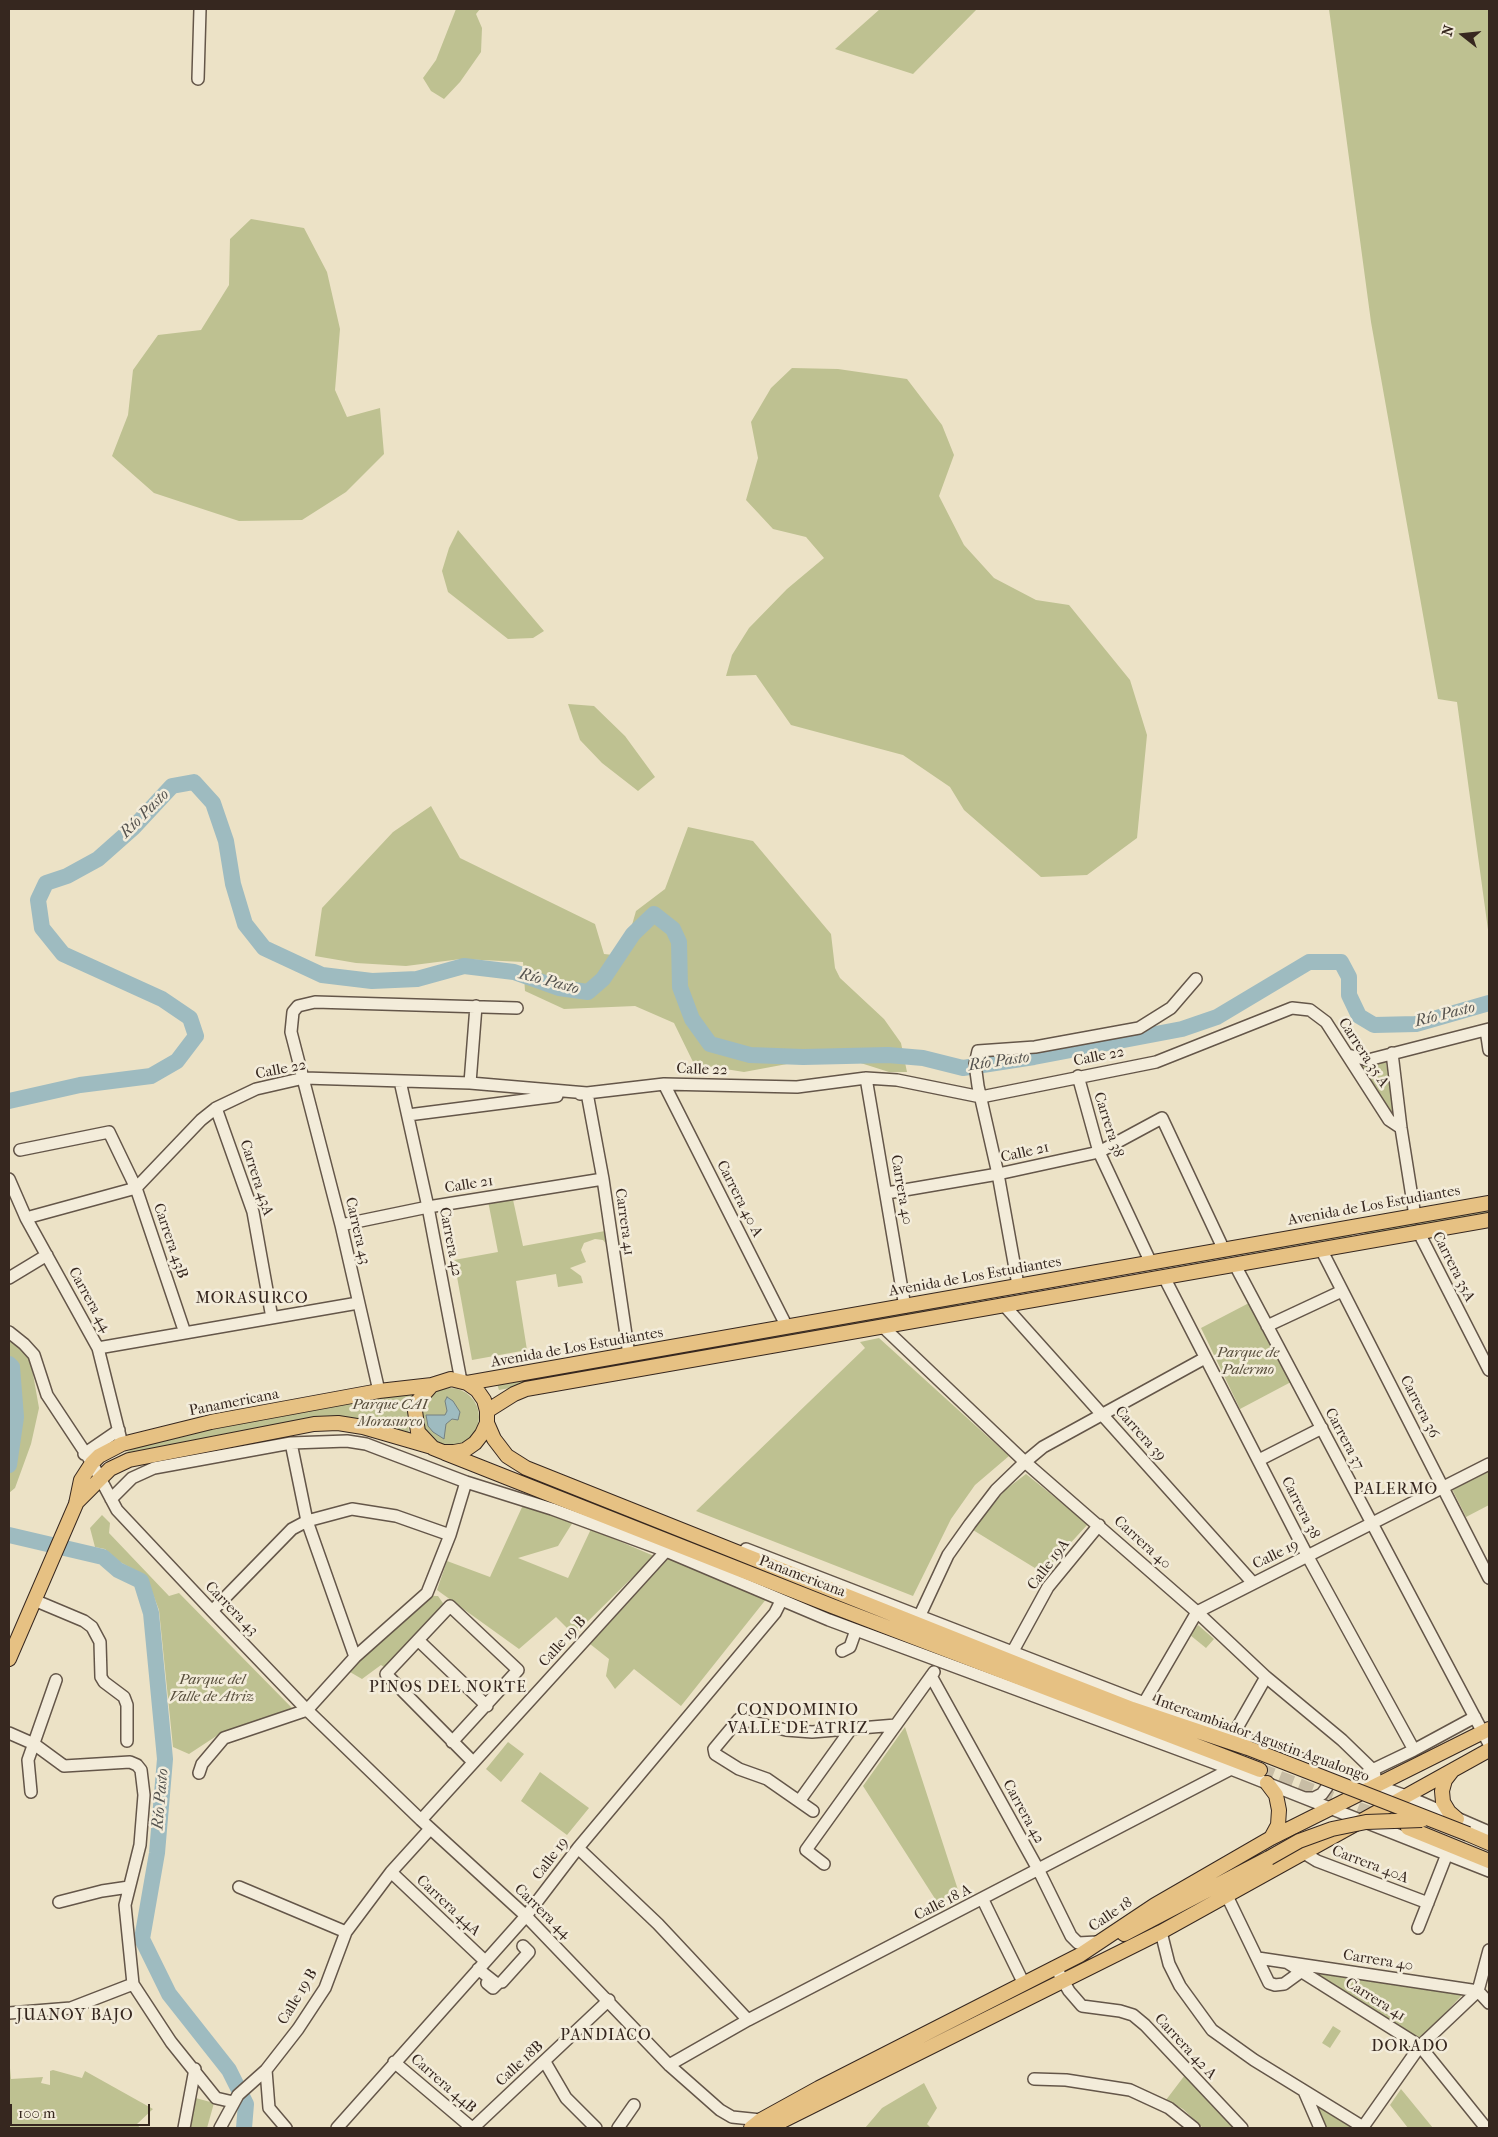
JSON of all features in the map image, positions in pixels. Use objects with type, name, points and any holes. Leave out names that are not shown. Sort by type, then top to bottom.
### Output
[{"type":"main road","name":"Avenida de Los Estudiantes","points":[[464,1382],[629,1356],[1018,1285],[1113,1270],[1223,1248],[1484,1204]]},
{"type":"main road","points":[[1484,1204],[1477,1215],[1485,1220]]},
{"type":"main road","name":"Avenida de Los Estudiantes","points":[[487,1417],[514,1394],[526,1389],[1485,1220]]},
{"type":"main road","points":[[1351,1243],[1360,1235],[1360,1230],[1354,1226]]},
{"type":"main road","points":[[1113,1270],[1109,1273],[1109,1280],[1118,1285]]},
{"type":"main road","points":[[441,1381],[464,1382],[477,1390],[484,1400],[487,1417],[482,1434],[470,1446],[454,1452],[438,1450],[418,1432],[415,1422],[418,1401],[432,1385],[441,1381]]},
{"type":"main road","name":"Panamericana","points":[[9,1659],[76,1504],[88,1459],[122,1444],[211,1422],[379,1391],[432,1385]]},
{"type":"main road","name":"Intercambiador Agustin Agualongo","points":[[487,1417],[494,1439],[507,1456],[526,1468],[747,1553],[1045,1676],[1132,1709],[1248,1748],[1489,1843]]},
{"type":"main road","name":"Panamericana","points":[[76,1504],[110,1469],[129,1460],[216,1451],[314,1424],[338,1423],[363,1427],[438,1450],[554,1503],[831,1613],[1151,1728]]},
{"type":"main road","name":"Intercambiador Agustin Agualongo","points":[[1151,1728],[1260,1770]]},
{"type":"main road","name":"Calle 18","points":[[760,2125],[819,2088],[1080,1955],[1155,1905],[1271,1838],[1330,1808],[1487,1735]]},
{"type":"main road","points":[[760,2125],[1063,1981],[1161,1932],[1489,1750]]},
{"type":"main road","points":[[1452,1771],[1445,1780],[1442,1791],[1443,1802],[1449,1812],[1457,1819]]},
{"type":"main road","points":[[1266,1783],[1276,1795],[1279,1810],[1278,1825],[1271,1838]]},
{"type":"main road","points":[[1080,1955],[1161,1916],[1299,1841],[1332,1829],[1366,1822],[1430,1820]]},
{"type":"main road","points":[[1408,1828],[1489,1861]]},
{"type":"street","points":[[198,79],[200,9]]},
{"type":"street","points":[[1018,1285],[998,1174],[975,1064],[978,1051],[1035,1047],[1139,1028],[1171,1008],[1196,979]]},
{"type":"street","name":"Carrera 43","points":[[379,1391],[342,1225],[291,1032],[293,1012],[298,1006],[315,1002],[476,1006]]},
{"type":"street","points":[[470,1083],[476,1006],[517,1008]]},
{"type":"street","name":"Calle 22","points":[[136,1188],[201,1120],[216,1108],[256,1089],[304,1078],[470,1083],[505,1088],[587,1093],[664,1084],[797,1087],[866,1078],[897,1080],[980,1091],[1156,1062],[1292,1008]]},
{"type":"street","name":"Carrera 35 A","points":[[1292,1008],[1301,1008],[1318,1014],[1326,1022],[1389,1120],[1400,1128]]},
{"type":"street","points":[[1348,1055],[1368,1060],[1488,1029],[1489,1050]]},
{"type":"street","name":"Carrera 35 A","points":[[1392,1053],[1400,1128],[1415,1216]]},
{"type":"street","name":"Carrera 38","points":[[1082,1075],[1099,1152],[1151,1263]]},
{"type":"street","name":"Carrera 40","points":[[866,1078],[905,1307]]},
{"type":"street","name":"Carrera 42","points":[[400,1081],[464,1382]]},
{"type":"street","name":"Carrera 40 A","points":[[664,1084],[787,1327]]},
{"type":"street","points":[[408,1116],[587,1093]]},
{"type":"street","name":"Carrera 41","points":[[587,1093],[603,1179],[629,1356]]},
{"type":"street","name":"Carrera 43A","points":[[216,1108],[253,1212],[272,1318]]},
{"type":"street","name":"Calle 21","points":[[886,1193],[998,1174],[1099,1152],[1162,1118],[1223,1248]]},
{"type":"street","name":"Carrera 43B","points":[[20,1150],[109,1132],[136,1188],[185,1333]]},
{"type":"street","name":"Carrera 44","points":[[9,1178],[26,1218],[98,1348],[122,1444]]},
{"type":"street","name":"Calle 21","points":[[342,1225],[428,1207],[603,1179]]},
{"type":"street","points":[[26,1218],[136,1188]]},
{"type":"street","name":"Carrera 35A","points":[[1418,1231],[1489,1370]]},
{"type":"street","name":"Carrera 36","points":[[1321,1249],[1489,1578]]},
{"type":"street","points":[[9,1278],[47,1254]]},
{"type":"street","name":"Carrera 37","points":[[1235,1265],[1475,1717],[1487,1735]]},
{"type":"street","name":"Carrera 38","points":[[1164,1277],[1308,1557],[1414,1750]]},
{"type":"street","points":[[1267,1326],[1342,1290]]},
{"type":"street","points":[[98,1348],[358,1303]]},
{"type":"street","name":"Carrera 39","points":[[1003,1304],[1253,1583]]},
{"type":"street","name":"Carrera 40","points":[[882,1326],[1024,1462],[1099,1525],[1266,1676],[1342,1740],[1374,1770]]},
{"type":"street","name":"Carrera 43","points":[[9,1332],[34,1355],[40,1379],[47,1395],[101,1479],[118,1510],[307,1710]]},
{"type":"street","points":[[920,1614],[948,1555],[996,1490],[1024,1462],[1043,1447],[1206,1358]]},
{"type":"street","points":[[1259,1460],[1322,1428]]},
{"type":"street","points":[[88,1459],[119,1430]]},
{"type":"street","points":[[111,1499],[132,1478],[154,1468],[216,1451],[291,1443],[347,1442],[366,1444],[466,1482],[554,1503],[781,1601],[831,1613],[856,1630],[1231,1769],[1489,1871]]},
{"type":"street","points":[[291,1443],[306,1520],[355,1657]]},
{"type":"street","name":"Calle 19","points":[[1197,1612],[1489,1464]]},
{"type":"street","points":[[199,1774],[202,1764],[224,1738],[307,1710],[355,1657],[427,1593],[450,1535],[466,1482]]},
{"type":"street","points":[[212,1611],[292,1529],[306,1520],[352,1509],[396,1516],[450,1535]]},
{"type":"street","name":"Calle 19A","points":[[1013,1651],[1048,1586],[1099,1525]]},
{"type":"street","name":"Calle 19 B","points":[[421,1820],[666,1551]]},
{"type":"street","points":[[747,1553],[920,1614],[1144,1703],[1322,1764],[1406,1796],[1489,1832]]},
{"type":"street","points":[[34,1600],[84,1621],[92,1627],[100,1642],[101,1677],[104,1682],[124,1697],[127,1705],[128,1741]]},
{"type":"street","name":"Calle 19","points":[[337,2128],[526,1916],[578,1848],[775,1612],[781,1601]]},
{"type":"street","points":[[452,1742],[488,1706],[518,1670],[450,1606],[386,1674],[452,1742],[473,1762]]},
{"type":"street","points":[[1144,1703],[1197,1612]]},
{"type":"street","points":[[842,1651],[850,1647],[856,1630]]},
{"type":"street","points":[[418,1640],[488,1706]]},
{"type":"street","points":[[824,1864],[806,1850],[931,1676],[939,1662]]},
{"type":"street","name":"Carrera 42","points":[[931,1676],[1039,1870],[1071,1936],[1078,1943],[1099,1942]]},
{"type":"street","points":[[1233,1735],[1266,1676]]},
{"type":"street","points":[[31,1792],[27,1764],[56,1680]]},
{"type":"street","name":"Carrera 44","points":[[307,1710],[430,1829],[526,1916],[609,2000],[669,2065],[720,2110],[732,2117],[760,2125]]},
{"type":"street","points":[[1353,1776],[1374,1770],[1475,1717]]},
{"type":"street","points":[[813,1811],[800,1800],[767,1779],[739,1769],[715,1754],[714,1749],[739,1719],[804,1732],[896,1725]]},
{"type":"street","points":[[800,1800],[851,1729]]},
{"type":"street","points":[[9,1733],[34,1744],[64,1766],[130,1762],[137,1765],[141,1770],[144,1794],[140,1845],[125,1905],[133,1984],[170,2042],[195,2069],[216,2098],[236,2098],[220,2128]]},
{"type":"street","points":[[1306,1798],[1314,1798],[1327,1787],[1327,1771],[1322,1764]]},
{"type":"street","name":"Calle 18 A","points":[[669,2065],[748,2020],[983,1900],[1231,1769]]},
{"type":"street","points":[[1374,1770],[1377,1786]]},
{"type":"street","name":"Calle 19 B","points":[[236,2098],[266,2070],[298,2029],[324,1988],[346,1932],[391,1872],[430,1829]]},
{"type":"street","points":[[578,1848],[658,1924],[748,2020]]},
{"type":"street","name":"Carrera 40A","points":[[1304,1853],[1317,1861],[1428,1903]]},
{"type":"street","points":[[1418,1928],[1447,1854]]},
{"type":"street","name":"Carrera 44A","points":[[391,1872],[482,1965],[497,1984],[492,1988],[487,1983]]},
{"type":"street","points":[[239,1886],[346,1932]]},
{"type":"street","points":[[59,1902],[102,1891],[129,1888]]},
{"type":"street","points":[[1227,1896],[1258,1958],[1266,1979],[1275,1985],[1284,1984],[1305,1968]]},
{"type":"street","points":[[983,1900],[1024,1984]]},
{"type":"street","points":[[1161,1932],[1169,1964],[1197,2010],[1212,2030],[1227,2042],[1363,2127],[1420,2046],[1478,1992],[1489,1950]]},
{"type":"street","points":[[502,1982],[530,1952],[523,1946]]},
{"type":"street","name":"Carrera 41","points":[[1258,1958],[1305,1968],[1420,2046],[1486,2128]]},
{"type":"street","name":"Carrera 42 A","points":[[1056,1968],[1063,1981],[1082,2006],[1114,2010],[1133,2015],[1242,2128]]},
{"type":"street","name":"Carrera 40","points":[[1305,1968],[1478,1992]]},
{"type":"street","points":[[9,2013],[71,2008],[133,1984]]},
{"type":"street","points":[[1478,1992],[1489,2003]]},
{"type":"street","name":"Calle 18B","points":[[472,2128],[545,2062],[609,2000]]},
{"type":"street","name":"Carrera 44B","points":[[394,2062],[472,2128]]},
{"type":"street","points":[[545,2062],[566,2098],[596,2128]]},
{"type":"street","points":[[184,2128],[195,2069]]},
{"type":"street","points":[[266,2070],[269,2108],[286,2128]]},
{"type":"street","points":[[1034,2080],[1066,2080],[1130,2090],[1168,2108],[1194,2128]]},
{"type":"street","points":[[1304,2091],[1320,2128]]},
{"type":"street","points":[[618,2128],[634,2105]]},
{"type":"green space","points":[[456,9],[480,9],[476,14],[482,28],[481,52],[460,82],[444,99],[431,91],[423,78],[436,60]]},
{"type":"green space","points":[[880,9],[977,9],[913,74],[835,49]]},
{"type":"green space","points":[[1329,9],[1489,9],[1489,937],[1457,702],[1438,699],[1371,322]]},
{"type":"green space","points":[[251,219],[304,228],[327,272],[340,329],[335,390],[347,417],[380,408],[384,454],[346,492],[302,520],[239,521],[154,493],[112,456],[128,415],[133,370],[158,335],[201,330],[229,285],[230,239]]},
{"type":"green space","points":[[792,368],[838,369],[907,379],[942,425],[954,455],[939,496],[964,545],[994,578],[1036,600],[1069,605],[1130,680],[1147,735],[1137,838],[1087,875],[1041,877],[964,810],[950,787],[903,755],[791,725],[756,675],[726,676],[732,655],[749,628],[787,589],[824,558],[806,537],[773,529],[746,500],[758,458],[751,422],[771,388]]},
{"type":"green space","points":[[458,530],[544,631],[533,638],[508,639],[448,592],[442,571],[449,548]]},
{"type":"green space","points":[[568,704],[594,706],[625,736],[655,777],[638,791],[602,763],[580,740]]},
{"type":"green space","points":[[431,806],[460,858],[595,924],[604,954],[623,956],[636,911],[665,889],[688,827],[753,841],[831,934],[835,968],[840,978],[884,1019],[901,1043],[907,1072],[889,1072],[848,1059],[787,1064],[744,1072],[694,1064],[674,1023],[635,1006],[564,1009],[525,991],[523,962],[461,959],[406,966],[356,963],[315,956],[322,908],[393,832]]},
{"type":"green space","points":[[1359,1062],[1386,1063],[1394,1111],[1387,1112]]},
{"type":"green space","points":[[512,1195],[523,1246],[605,1231],[609,1247],[603,1240],[595,1239],[584,1243],[581,1250],[586,1262],[570,1268],[581,1276],[583,1283],[558,1287],[556,1274],[516,1281],[527,1350],[472,1360],[454,1260],[498,1252],[488,1201]]},
{"type":"green space","points":[[1489,1207],[1489,1216],[1365,1239],[1364,1230]]},
{"type":"green space","points":[[1351,1227],[1352,1236],[1137,1273],[1134,1263]]},
{"type":"green space","points":[[1132,1273],[499,1390],[496,1381]]},
{"type":"green space","name":"Parque de Palermo","points":[[1249,1303],[1291,1382],[1240,1409],[1201,1328]]},
{"type":"green space","points":[[9,1338],[30,1357],[39,1408],[31,1444],[15,1488],[9,1493]]},
{"type":"green space","points":[[879,1338],[1009,1456],[975,1485],[951,1519],[913,1596],[696,1511],[865,1348],[860,1342]]},
{"type":"green space","points":[[450,1388],[466,1393],[474,1401],[479,1417],[474,1433],[466,1441],[450,1446],[434,1441],[426,1433],[421,1417],[426,1401],[434,1393]]},
{"type":"green space","name":"Parque CAI Morasurco","points":[[415,1392],[407,1406],[409,1436],[372,1425],[200,1441],[112,1460],[138,1446],[200,1429]]},
{"type":"green space","points":[[1489,1470],[1489,1505],[1466,1517],[1452,1489]]},
{"type":"green space","points":[[1026,1474],[1088,1524],[1043,1573],[973,1530],[1005,1490]]},
{"type":"green space","points":[[523,1505],[573,1522],[558,1546],[518,1558],[568,1578],[591,1529],[654,1556],[574,1635],[556,1617],[519,1649],[437,1590],[447,1561],[490,1577]]},
{"type":"green space","name":"Parque del Valle de Atriz","points":[[102,1515],[110,1523],[109,1533],[169,1596],[179,1593],[293,1709],[221,1733],[189,1754],[173,1747],[159,1610],[146,1576],[120,1562],[105,1549],[95,1547],[90,1528]]},
{"type":"green space","points":[[669,1558],[767,1598],[681,1706],[634,1669],[615,1689],[606,1676],[609,1659],[590,1644]]},
{"type":"green space","points":[[428,1596],[438,1596],[445,1606],[384,1667],[381,1665],[362,1679],[350,1672],[358,1662]]},
{"type":"green space","points":[[1198,1625],[1214,1639],[1206,1648],[1190,1635]]},
{"type":"green space","points":[[905,1727],[959,1893],[939,1905],[863,1786]]},
{"type":"green space","points":[[508,1742],[524,1754],[501,1782],[486,1769]]},
{"type":"green space","points":[[540,1772],[589,1808],[567,1835],[521,1801]]},
{"type":"green space","points":[[1314,1973],[1462,1995],[1421,2039]]},
{"type":"green space","points":[[1333,2026],[1341,2031],[1330,2048],[1322,2043]]},
{"type":"green space","points":[[9,2057],[11,2079],[43,2077],[41,2083],[50,2085],[50,2071],[53,2070],[82,2078],[85,2071],[153,2109],[137,2124],[140,2128],[9,2128]]},
{"type":"green space","points":[[1185,2075],[1237,2128],[1203,2128],[1183,2109],[1166,2100]]},
{"type":"green space","points":[[924,2083],[937,2108],[927,2124],[931,2128],[865,2128],[882,2108]]},
{"type":"green space","points":[[1401,2089],[1433,2128],[1408,2128],[1390,2105]]},
{"type":"green space","points":[[192,2097],[214,2103],[207,2128],[183,2128]]},
{"type":"green space","points":[[1312,2104],[1321,2105],[1357,2128],[1325,2128]]},
{"type":"water","points":[[447,1397],[453,1401],[460,1412],[458,1420],[452,1419],[446,1424],[444,1439],[433,1432],[428,1426],[426,1415],[445,1415],[447,1411],[445,1401]]},
{"type":"waterway","name":"Río Pasto","points":[[9,1101],[80,1085],[151,1076],[177,1061],[196,1036],[190,1018],[162,999],[63,954],[42,928],[38,900],[46,883],[67,876],[98,859],[133,828],[172,786],[194,782],[213,803],[226,841],[233,884],[245,924],[264,948],[322,975],[372,981],[417,979],[464,966],[514,972],[559,988],[588,992],[603,979],[633,934],[654,914],[673,929],[679,942],[680,987],[692,1019],[710,1044],[750,1055],[803,1057],[888,1055],[923,1058],[963,1068],[1034,1057],[1182,1029],[1217,1017],[1309,962],[1341,962],[1349,977],[1349,995],[1359,1016],[1374,1025],[1416,1024],[1489,1003]]},
{"type":"waterway","name":"Río Pasto","points":[[9,1364],[12,1367],[16,1417],[9,1465]]},
{"type":"waterway","name":"Río Pasto","points":[[9,1535],[103,1557],[118,1570],[141,1581],[151,1613],[165,1759],[157,1853],[142,1939],[169,1994],[229,2070],[246,2104],[244,2128]]},
{"type":"tunnel","points":[[1260,1770],[1382,1818]]},
{"type":"district","name":"MORASURCO","points":[[252,1299]]},
{"type":"district","name":"PALERMO","points":[[1396,1490]]},
{"type":"district","name":"PINOS DEL NORTE","points":[[448,1688]]},
{"type":"district","name":"CONDOMINIO VALLE DE ATRIZ","points":[[798,1720]]},
{"type":"district","name":"JUANOY BAJO","points":[[75,2016]]},
{"type":"district","name":"PANDIACO","points":[[606,2036]]},
{"type":"district","name":"DORADO","points":[[1410,2047]]}]
